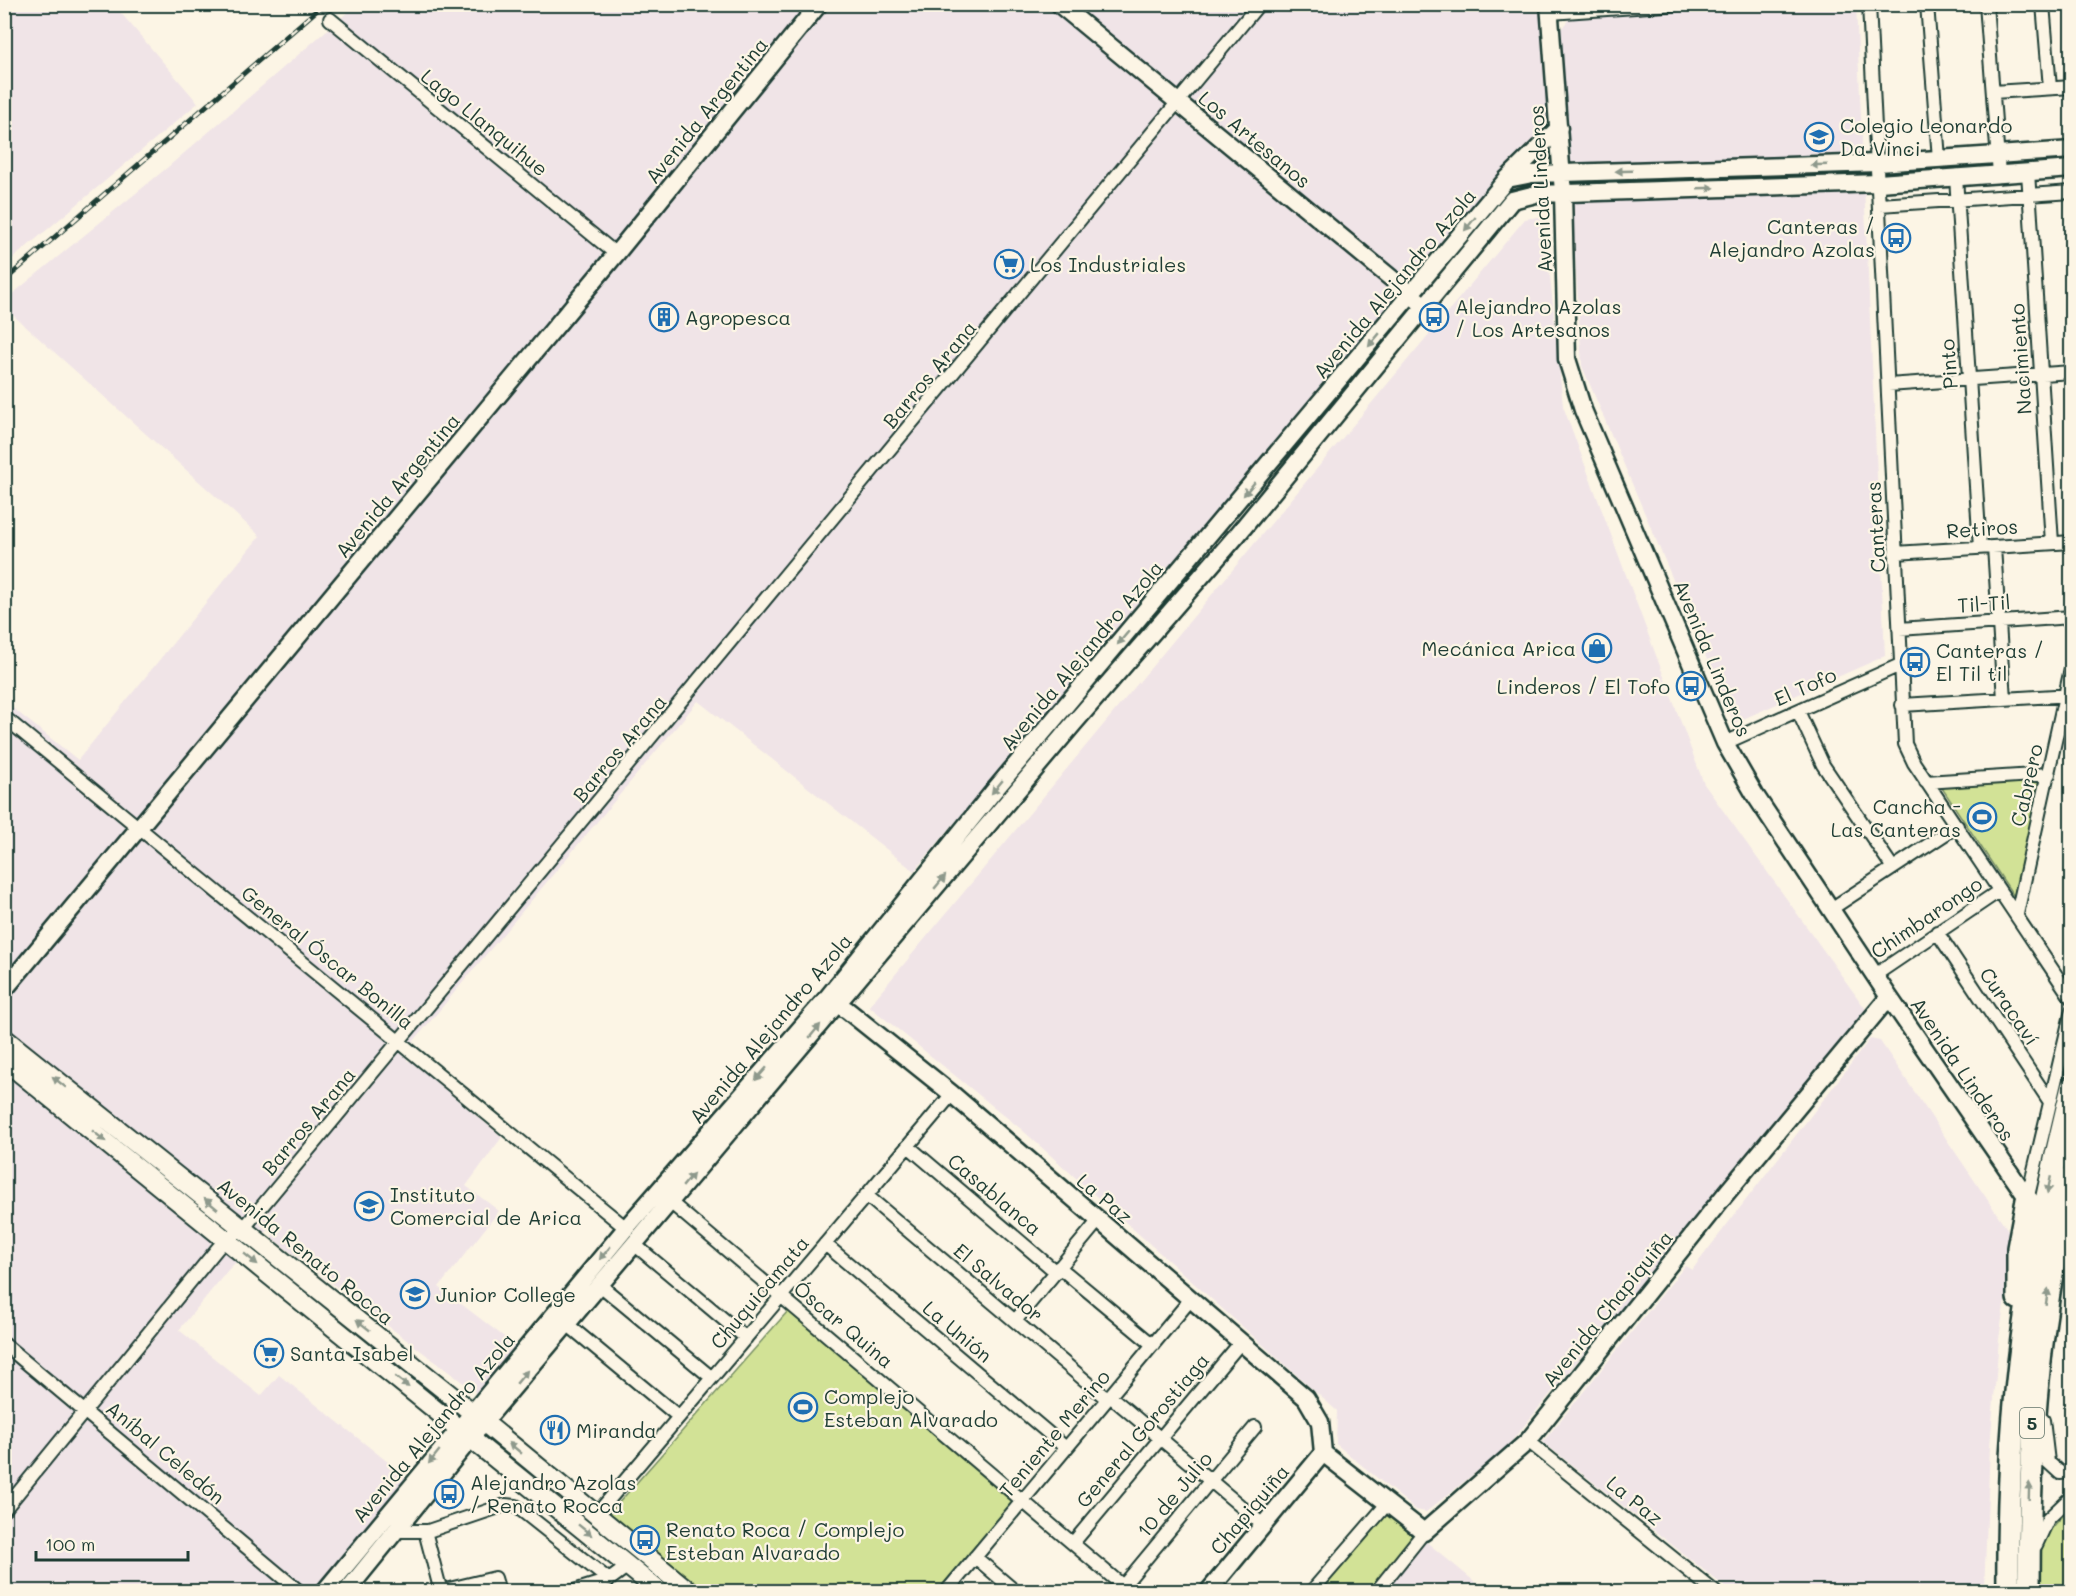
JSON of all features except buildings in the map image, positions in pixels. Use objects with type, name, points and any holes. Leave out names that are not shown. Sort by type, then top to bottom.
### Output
[{"type":"highway","name":"5","points":[[2029,1585],[2030,1353],[2042,1217],[2072,1087]]},
{"type":"highway","name":"5","points":[[2008,1592],[2011,1460],[2030,1353],[2072,1176]]},
{"type":"highway","points":[[2027,1200],[2018,1248],[2030,1353]]},
{"type":"highway","points":[[2042,1217],[2054,1255]]},
{"type":"highway","points":[[2054,1255],[2072,1228]]},
{"type":"main road","name":"Avenida Argentina","points":[[4,990],[141,829],[616,254],[819,4]]},
{"type":"main road","name":"Los Artesanos","points":[[1059,4],[1425,307]]},
{"type":"main road","name":"Avenida Linderos","points":[[1555,9],[1552,39],[1563,193],[1566,346],[1569,371],[1583,410],[1725,743],[1755,795],[1889,997],[2027,1200],[2042,1217]]},
{"type":"main road","name":"Avenida Alejandro Azola","points":[[324,1592],[478,1417],[567,1324],[670,1202],[832,1001],[993,792],[1412,296],[1507,179],[1558,128]]},
{"type":"main road","points":[[1507,179],[1532,174],[1878,163],[2072,150]]},
{"type":"main road","name":"Avenida Alejandro Azola","points":[[478,1417],[626,1228],[832,1001],[1194,586],[1512,200],[1527,195],[1563,193],[1879,183],[2072,169]]},
{"type":"main road","name":"Avenida Chapiquiña","points":[[1424,1532],[1527,1441],[1724,1196],[1889,997]]},
{"type":"main road","name":"La Paz","points":[[832,1001],[952,1094],[1312,1405],[1323,1429],[1323,1453]]},
{"type":"main road","name":"Avenida Renato Rocca","points":[[4,1038],[77,1108],[226,1239],[659,1591]]},
{"type":"main road","name":"Avenida Renato Rocca","points":[[4,1060],[77,1108],[243,1229],[478,1417],[690,1592]]},
{"type":"main road","name":"Avenida Alejandro Azola","points":[[346,1592],[395,1531],[465,1432]]},
{"type":"main road","points":[[1323,1453],[1424,1532]]},
{"type":"main road","name":"Chapiquiña","points":[[1208,1592],[1323,1453]]},
{"type":"street","name":"Barros Arana","points":[[4,1510],[226,1239],[243,1229],[400,1042],[1259,4]]},
{"type":"street","points":[[1555,9],[1678,4]]},
{"type":"street","name":"Canteras","points":[[1869,4],[1905,744],[1926,782],[2017,914],[2072,999]]},
{"type":"street","points":[[1927,4],[1940,159]]},
{"type":"street","points":[[1986,4],[1999,174]]},
{"type":"street","points":[[2043,4],[2050,88]]},
{"type":"street","name":"Lago Llanquihue","points":[[330,19],[616,254]]},
{"type":"street","points":[[1993,92],[2072,87]]},
{"type":"street","name":"Nacimiento","points":[[2028,172],[2052,543]]},
{"type":"street","name":"Pinto","points":[[1956,177],[1980,548]]},
{"type":"street","points":[[1880,205],[2072,192]]},
{"type":"street","points":[[1888,385],[2072,372]]},
{"type":"street","name":"Retiros","points":[[1895,553],[2072,542]]},
{"type":"street","points":[[1994,547],[2004,699]]},
{"type":"street","name":"Til-Til","points":[[1899,629],[2072,617]]},
{"type":"street","name":"Cabrero","points":[[2017,914],[2069,695],[2072,664]]},
{"type":"street","name":"El Tofo","points":[[1725,743],[1900,665]]},
{"type":"street","points":[[1902,705],[2069,695]]},
{"type":"street","points":[[1798,711],[1823,765],[1893,868]]},
{"type":"street","name":"General Óscar Bonilla","points":[[4,717],[626,1228]]},
{"type":"street","points":[[1926,782],[2049,774]]},
{"type":"street","points":[[1831,909],[1957,826]]},
{"type":"street","name":"Chimbarongo","points":[[1875,975],[1999,891]]},
{"type":"street","name":"Curacaví","points":[[1937,932],[2050,1102]]},
{"type":"street","points":[[2027,1200],[2072,1010]]},
{"type":"street","name":"Chuquicamata","points":[[596,1515],[952,1094]]},
{"type":"street","name":"Casablanca","points":[[908,1146],[1153,1345]]},
{"type":"street","name":"El Salvador","points":[[866,1195],[1014,1321],[1263,1525]]},
{"type":"street","name":"Óscar Quina","points":[[670,1202],[1127,1588]]},
{"type":"street","points":[[1014,1321],[1099,1220]]},
{"type":"street","points":[[634,1244],[746,1338]]},
{"type":"street","name":"La Unión","points":[[825,1244],[1066,1448]]},
{"type":"street","points":[[600,1285],[712,1377]]},
{"type":"street","name":"Teniente Merino","points":[[946,1592],[1191,1299]]},
{"type":"street","points":[[567,1324],[679,1417]]},
{"type":"street","name":"General Gorostiaga","points":[[1073,1543],[1241,1342]]},
{"type":"street","name":"Aníbal Celedón","points":[[4,1344],[86,1409],[300,1592]]},
{"type":"street","points":[[2030,1353],[2048,1462],[2060,1473],[2072,1472]]},
{"type":"street","name":"10 de Julio","points":[[1127,1588],[1255,1427]]},
{"type":"street","name":"La Paz","points":[[1527,1441],[1715,1592]]},
{"type":"street","points":[[2029,1585],[2040,1532],[2048,1519],[2072,1496]]},
{"type":"street","points":[[1311,1592],[1387,1504]]},
{"type":"street","points":[[395,1531],[425,1532],[505,1505],[516,1506],[609,1580]]},
{"type":"street","points":[[425,1532],[441,1591],[495,1578],[498,1592]]},
{"type":"street","points":[[1376,1592],[1424,1532]]},
{"type":"street","points":[[975,1557],[1016,1592]]},
{"type":"street","points":[[571,1592],[609,1580],[628,1566]]},
{"type":"street","points":[[659,1591],[671,1576]]},
{"type":"shaded area","points":[[5,4],[114,5],[198,103],[5,265]]},
{"type":"shaded area","points":[[356,5],[1543,5],[1551,118],[914,871],[698,701],[413,1042],[407,1061],[411,1061],[502,1137],[466,1186],[499,1211],[439,1287],[516,1346],[478,1394],[272,1238],[271,1227],[228,1270],[179,1330],[261,1396],[279,1375],[409,1479],[318,1591],[5,1591],[5,702],[78,760],[260,536],[5,308],[5,300],[168,167]]},
{"type":"shaded area","points":[[1724,5],[1856,5],[1885,656],[1734,723],[1582,366],[1561,29],[1577,9]]},
{"type":"shaded area","points":[[1544,216],[1563,406],[1704,784],[1867,1011],[1504,1450],[1426,1512],[1416,1510],[1336,1444],[1337,1411],[1021,1129],[869,1006],[1525,219]]},
{"type":"shaded area","points":[[1870,1039],[1880,1041],[2014,1239],[1999,1339],[1990,1447],[1984,1591],[1730,1591],[1543,1442],[1685,1266],[1692,1270]]},
{"type":"shaded area","points":[[1424,1540],[1486,1591],[1383,1592]]},
{"type":"green space","points":[[2043,776],[2015,898],[1940,785]]},
{"type":"green space","name":"Complejo Esteban Alvarado","points":[[788,1311],[1017,1503],[942,1592],[704,1591],[609,1514]]},
{"type":"green space","points":[[2071,1508],[2071,1591],[2038,1592],[2042,1545],[2052,1528]]},
{"type":"green space","points":[[1387,1511],[1412,1529],[1412,1538],[1369,1591],[1318,1592]]},
{"type":"railway","points":[[4,281],[324,4]]},
{"type":"place","name":"Colegio Leonardo Da Vinci","points":[[1819,137]]},
{"type":"place","name":"Canteras / Alejandro Azolas","points":[[1896,238]]},
{"type":"place","name":"Los Industriales","points":[[1009,264]]},
{"type":"place","name":"Agropesca","points":[[664,317]]},
{"type":"place","name":"Alejandro Azolas / Los Artesanos","points":[[1434,317]]},
{"type":"place","name":"Mecánica Arica","points":[[1597,648]]},
{"type":"place","name":"Canteras / El Til til","points":[[1915,662]]},
{"type":"place","name":"Linderos / El Tofo","points":[[1691,686]]},
{"type":"place","name":"Cancha - Las Canteras","points":[[1982,817]]},
{"type":"place","name":"Instituto Comercial de Arica","points":[[369,1206]]},
{"type":"place","name":"Junior College","points":[[415,1294]]},
{"type":"place","name":"Santa Isabel","points":[[269,1353]]},
{"type":"place","name":"Complejo Esteban Alvarado","points":[[803,1407]]},
{"type":"place","name":"Miranda","points":[[555,1430]]},
{"type":"place","name":"Alejandro Azolas / Renato Rocca","points":[[449,1494]]},
{"type":"place","name":"Renato Roca / Complejo Esteban Alvarado","points":[[645,1540]]}]
